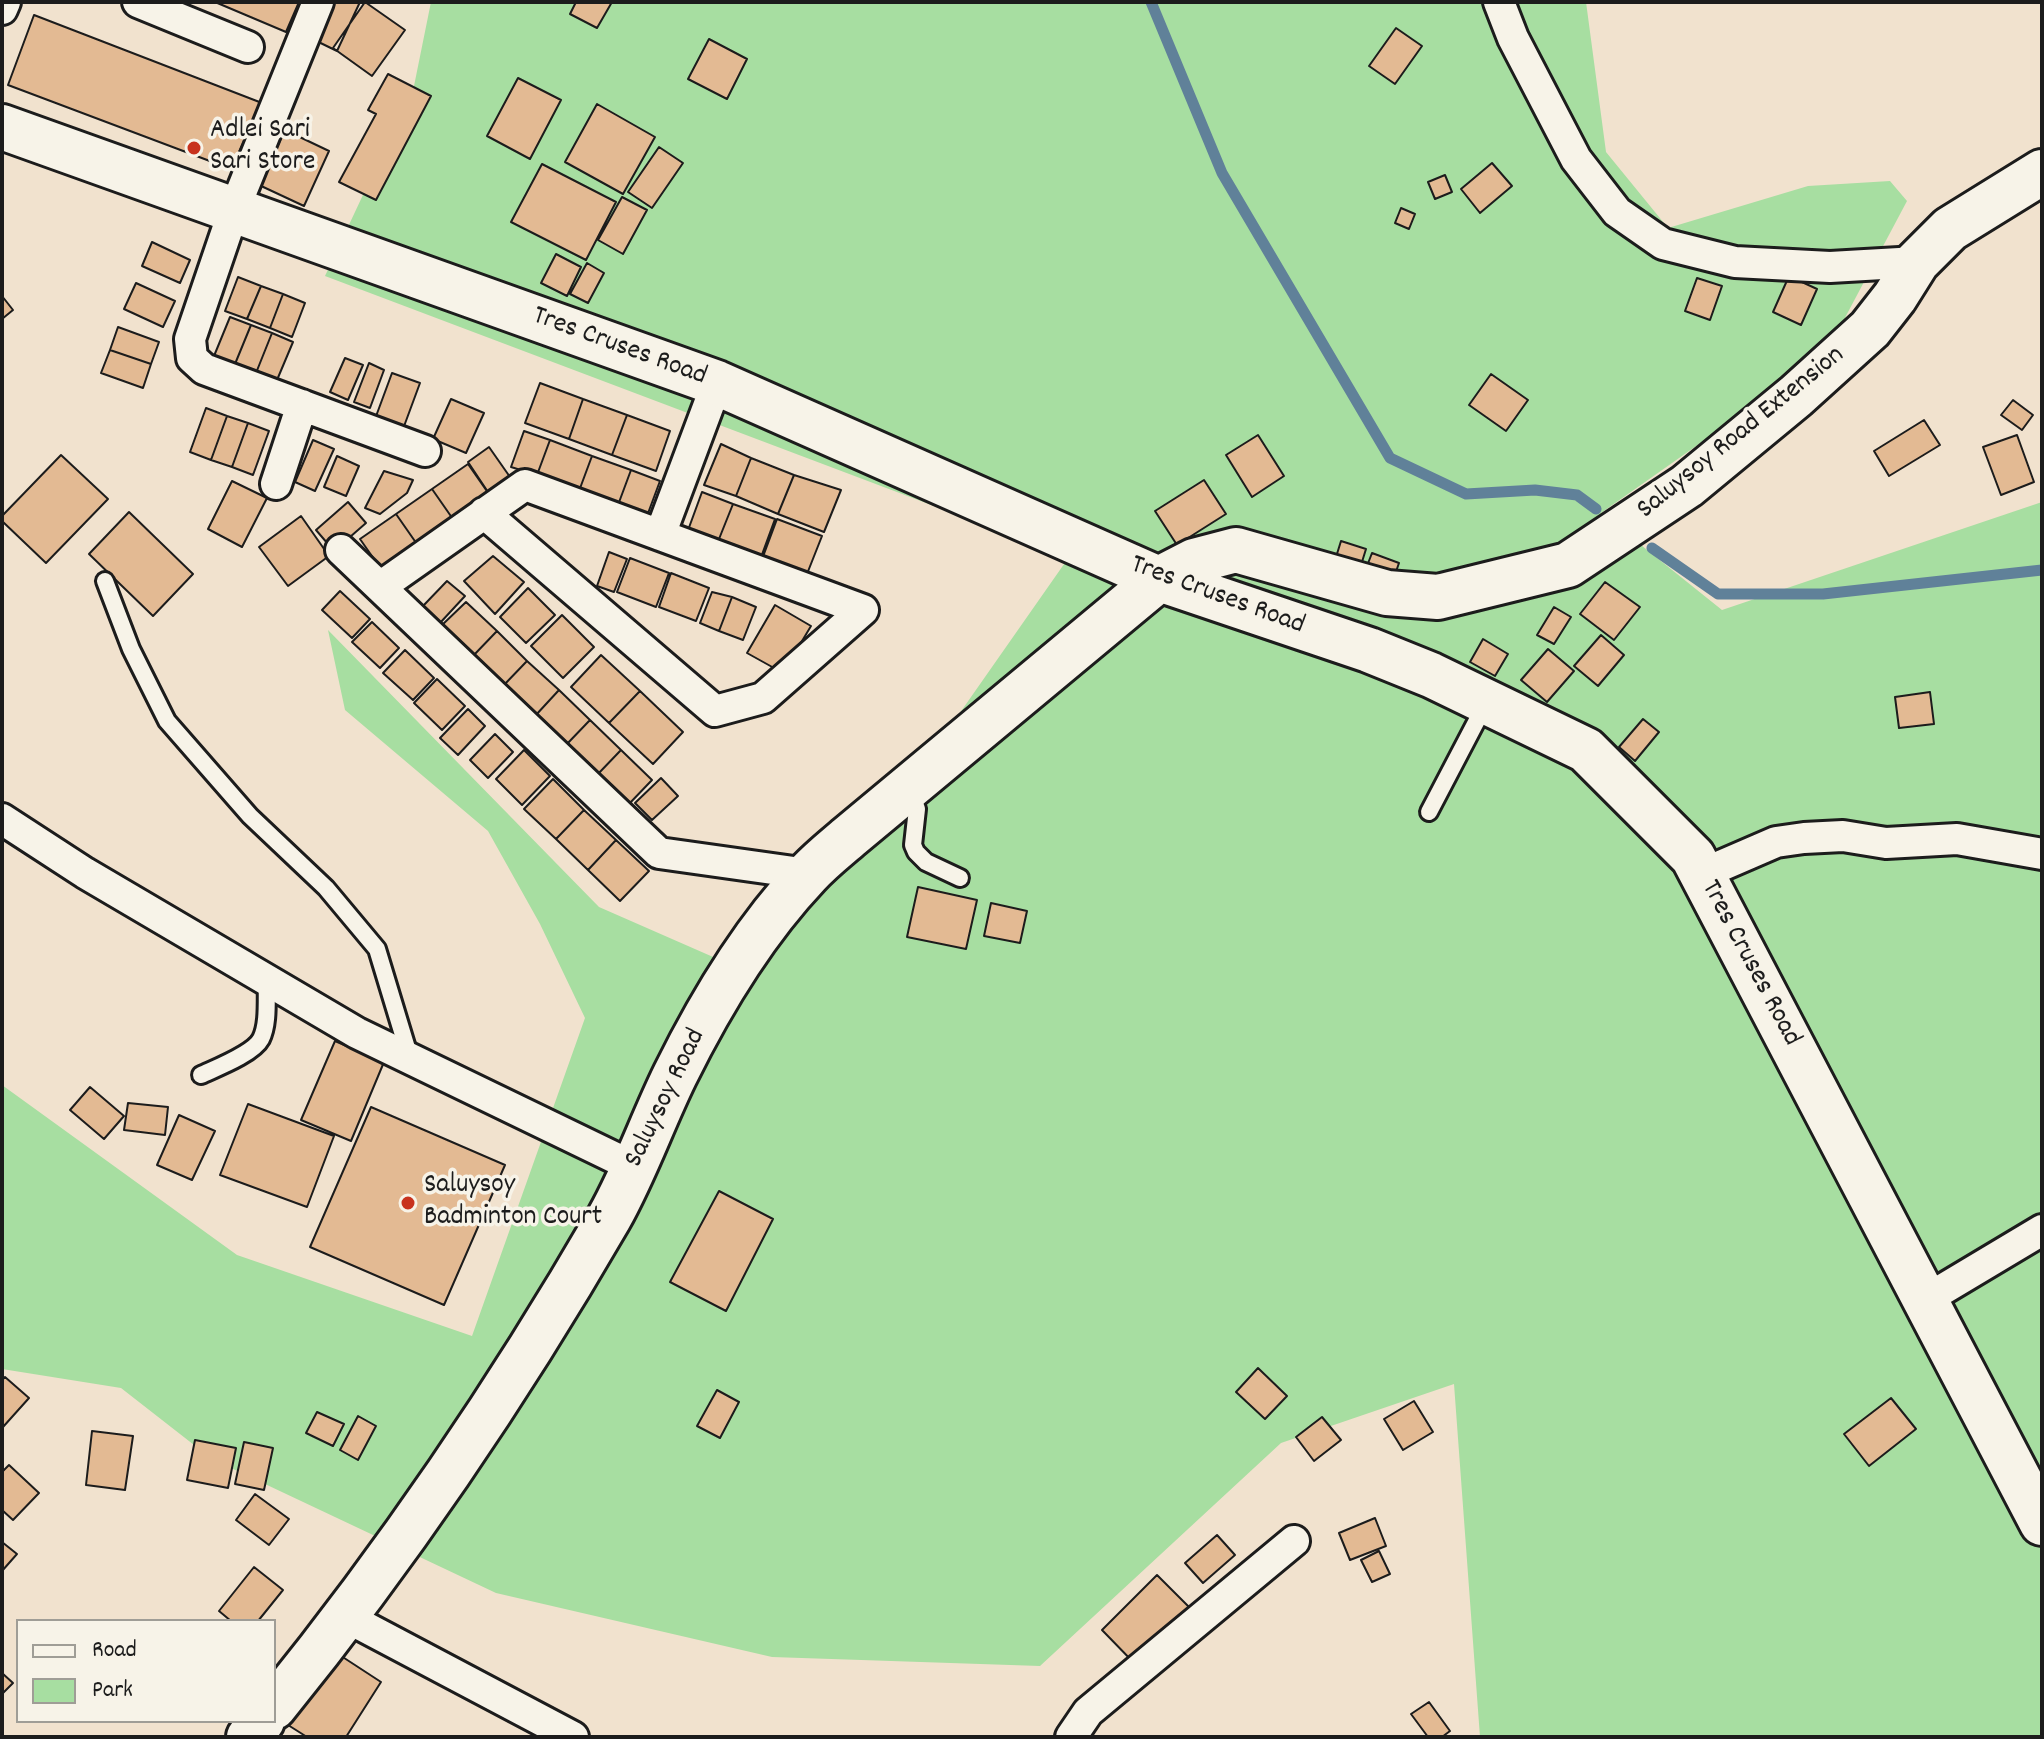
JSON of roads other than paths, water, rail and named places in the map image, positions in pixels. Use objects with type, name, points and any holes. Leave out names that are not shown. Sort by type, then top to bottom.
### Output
[{"type":"main road","name":"Tres Cruses Road","points":[[2,127],[717,383],[1159,579],[1369,650],[1431,675],[1586,750],[1693,857],[2042,1523]]},
{"type":"main road","name":"Saluysoy Road Extension","points":[[1159,579],[1194,561],[1236,550],[1387,593],[1438,597],[1568,565],[1687,486],[1796,396],[1870,329],[1917,262],[1950,229],[2042,172]]},
{"type":"main road","name":"Saluysoy Road","points":[[276,1704],[346,1617],[479,1429],[532,1347],[611,1214],[675,1075],[718,998],[760,934],[808,874],[1159,579]]},
{"type":"street","points":[[2,9],[5,2]]},
{"type":"street","points":[[318,2],[234,210],[190,339],[192,358],[204,369],[425,451]]},
{"type":"street","points":[[1499,2],[1513,38],[1576,159],[1617,212],[1663,244],[1735,262],[1830,267],[1917,262]]},
{"type":"street","points":[[150,4],[248,47]]},
{"type":"street","points":[[660,535],[717,383]]},
{"type":"street","points":[[276,484],[302,405]]},
{"type":"street","points":[[380,587],[484,513],[525,485],[863,610],[763,698],[715,711],[484,513]]},
{"type":"street","points":[[341,550],[659,853],[808,874]]},
{"type":"street","points":[[2,819],[85,873],[357,1033],[634,1167]]},
{"type":"street","points":[[1702,874],[1776,842],[1804,838],[1843,836],[1886,843],[1957,839],[2042,854]]},
{"type":"street","points":[[1925,1300],[2042,1230]]},
{"type":"street","points":[[1071,1737],[1088,1712],[1294,1541]]},
{"type":"street","points":[[346,1617],[554,1733]]},
{"type":"lane","points":[[105,581],[131,649],[167,721],[250,816],[326,888],[377,949],[411,1059]]},
{"type":"lane","points":[[1429,812],[1485,703]]},
{"type":"lane","points":[[908,787],[917,809],[913,845],[916,852],[926,862],[960,878]]},
{"type":"lane","points":[[201,1075],[238,1057],[260,1041],[265,1024],[267,980]]},
{"type":"waterway","points":[[1151,2],[1222,173],[1390,458],[1466,494],[1535,490],[1577,495],[1596,509]]},
{"type":"waterway","points":[[1652,548],[1718,594],[1823,594],[2042,570]]},
{"type":"place","name":"Adlei Sari Sari Store","points":[[194,148]]},
{"type":"place","name":"Saluysoy Badminton Court","points":[[408,1203]]}]
